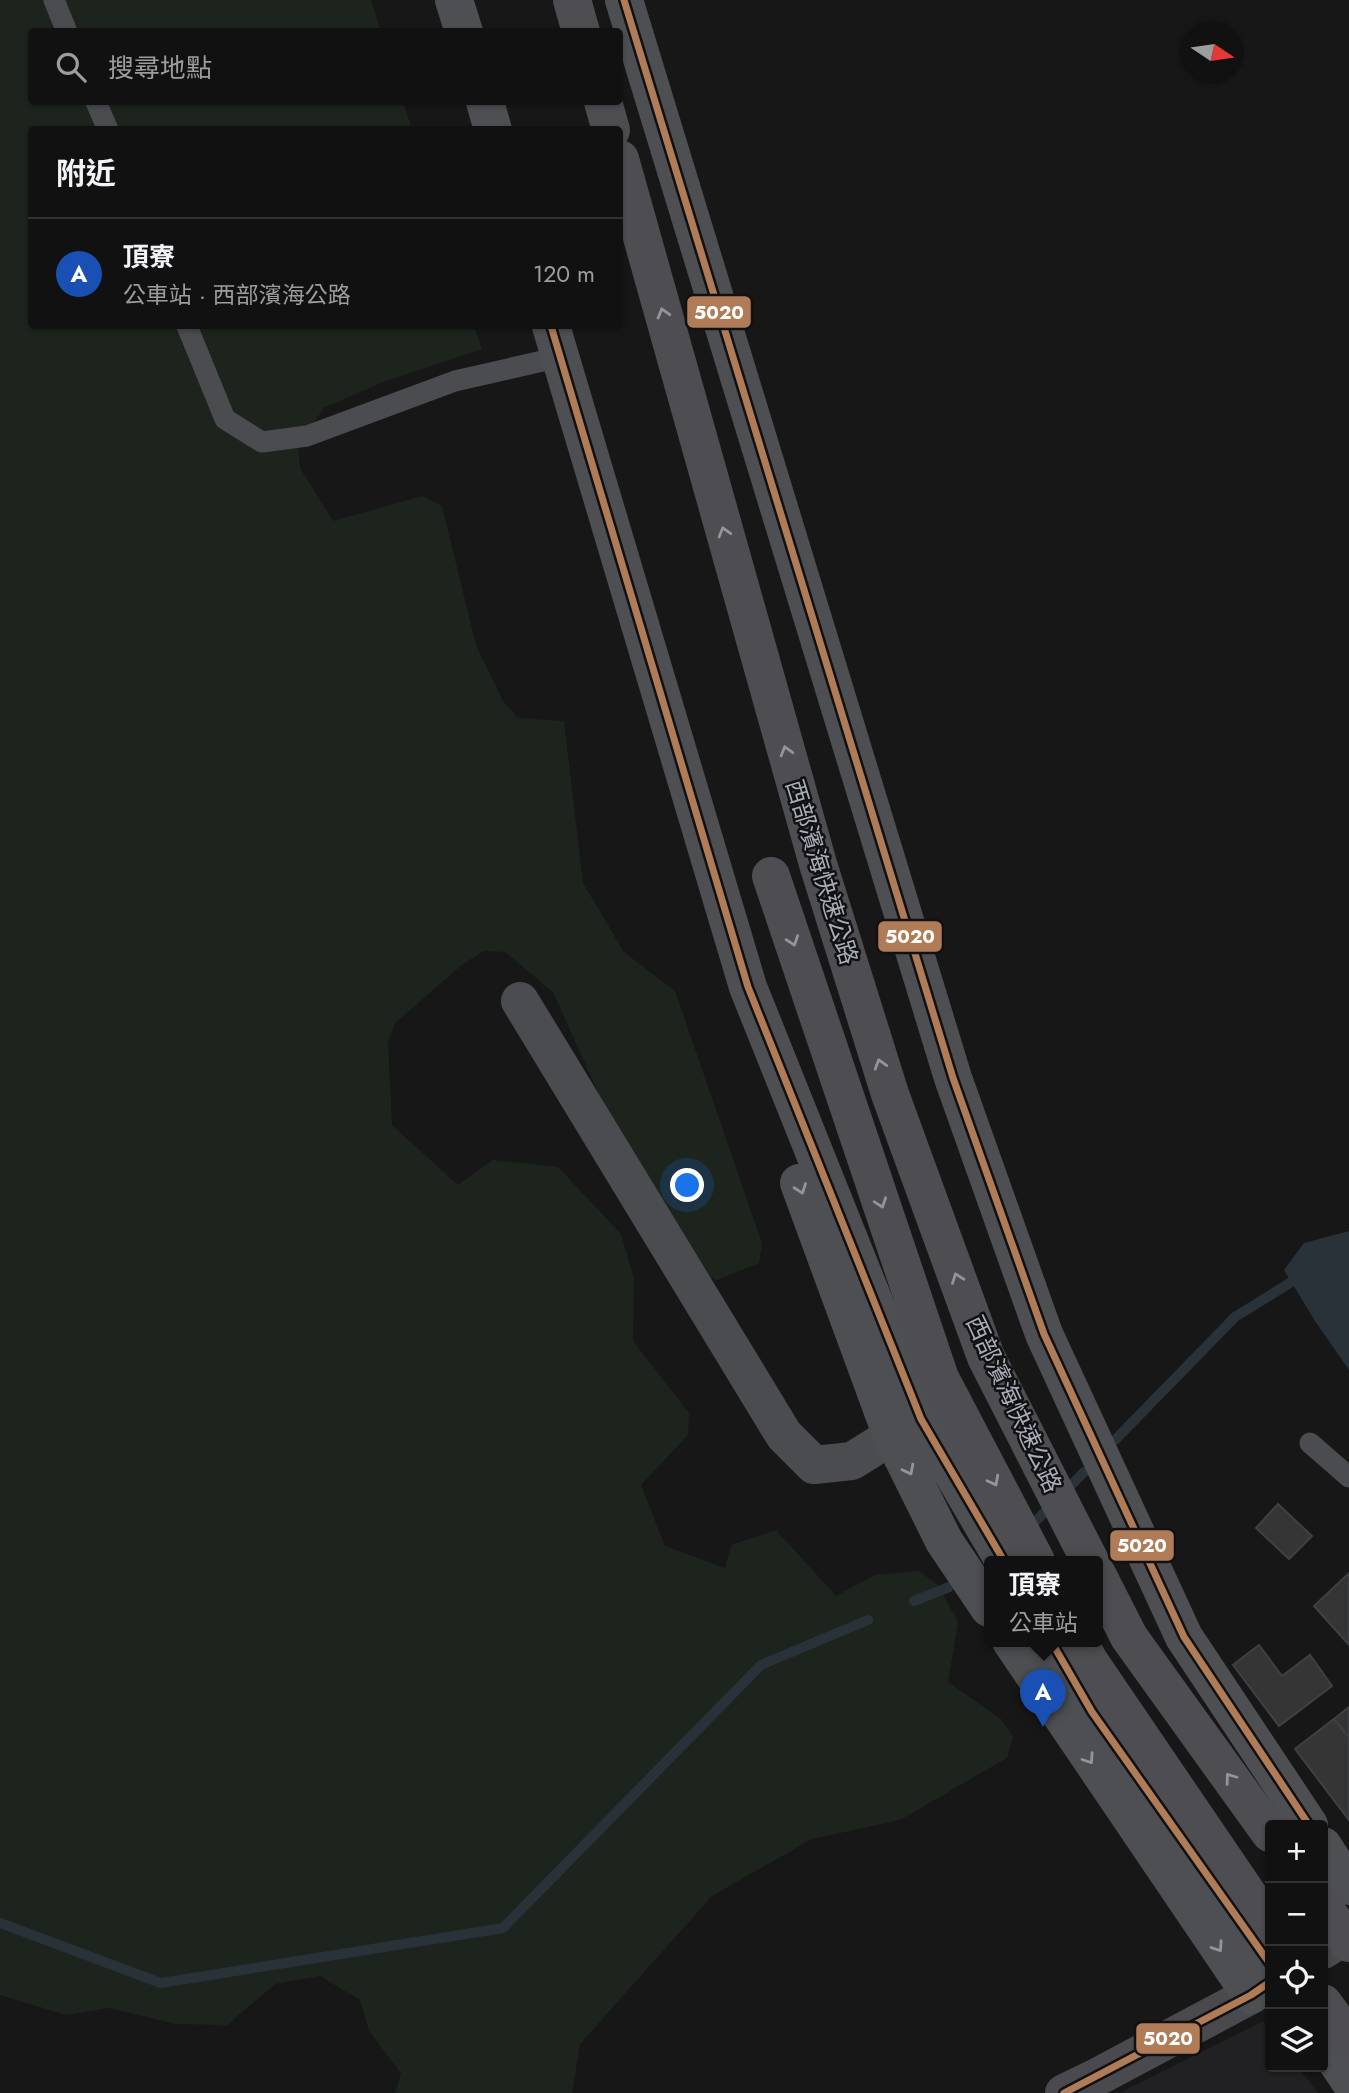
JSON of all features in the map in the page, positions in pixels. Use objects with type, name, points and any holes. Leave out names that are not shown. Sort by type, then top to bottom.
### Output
[{"type":"highway","points":[[572,0],[580,28]]},
{"type":"highway","points":[[604,105],[610,126]]},
{"type":"highway","name":"西部濱海快速公路","points":[[623,170],[818,864],[890,1094],[986,1357],[1087,1556]]},
{"type":"highway","name":"西部濱海快速公路","points":[[771,876],[940,1378],[1033,1556]]},
{"type":"highway","points":[[1103,1586],[1129,1637],[1265,1826]]},
{"type":"highway","points":[[1081,1647],[1265,1920]]},
{"type":"highway","points":[[1328,1913],[1349,1943]]},
{"type":"highway","points":[[1327,2009],[1349,2038]]},
{"type":"main road","points":[[454,0],[463,28]]},
{"type":"main road","points":[[624,0],[953,1079],[1044,1334],[1184,1637],[1306,1820]]},
{"type":"main road","points":[[486,105],[492,126]]},
{"type":"main road","points":[[555,341],[748,988],[921,1419],[1001,1556]]},
{"type":"main road","points":[[669,724],[720,967],[892,1436],[944,1541],[984,1601]]},
{"type":"main road","points":[[1015,1647],[1264,1980]]},
{"type":"main road","points":[[1054,1647],[1092,1712],[1264,1980]]},
{"type":"main road","points":[[1328,1854],[1349,1886]]},
{"type":"main road","points":[[1328,1947],[1349,1934]]},
{"type":"main road","points":[[1064,2093],[1100,2076],[1264,1980]]},
{"type":"main road","points":[[1328,2048],[1349,2080]]},
{"type":"street","points":[[520,1001],[784,1436],[814,1465],[852,1461],[892,1436]]},
{"type":"lane","points":[[54,0],[65,28]]},
{"type":"lane","points":[[97,105],[106,126]]},
{"type":"lane","points":[[188,329],[225,419],[262,442],[307,436],[555,341]]},
{"type":"lane","points":[[1310,1443],[1349,1477]]},
{"type":"shaded area","points":[[0,0],[371,0],[380,28],[28,28],[28,105],[404,105],[411,126],[28,126],[28,329],[475,329],[482,349],[383,382],[324,408],[298,445],[300,468],[333,521],[422,496],[442,506],[476,645],[503,701],[518,718],[564,721],[583,883],[624,952],[675,991],[762,1243],[759,1263],[717,1280],[675,1263],[553,992],[505,952],[484,951],[463,964],[395,1023],[388,1042],[392,1125],[458,1185],[493,1160],[558,1167],[621,1234],[634,1278],[633,1341],[689,1413],[688,1435],[641,1485],[665,1546],[725,1568],[731,1545],[776,1530],[836,1596],[875,1575],[919,1571],[938,1585],[958,1622],[948,1682],[1001,1719],[1013,1737],[1007,1758],[900,1820],[812,1839],[712,1896],[580,2044],[572,2093],[394,2093],[401,2073],[369,2031],[360,2000],[320,1976],[275,1984],[227,2025],[176,2024],[109,2008],[66,2015],[0,1995]]},
{"type":"shaded area","points":[[1349,1231],[1349,1370],[1284,1270],[1304,1243]]},
{"type":"shaded area","points":[[1263,2021],[1265,2072],[1302,2072],[1318,2093],[1119,2093]]},
{"type":"building","points":[[1278,1504],[1312,1536],[1289,1559],[1256,1528]]},
{"type":"building","points":[[1349,1573],[1349,1645],[1314,1606]]},
{"type":"building","points":[[1259,1645],[1282,1676],[1310,1655],[1332,1686],[1279,1726],[1233,1665]]},
{"type":"building","points":[[1349,1707],[1349,1738],[1334,1719]]},
{"type":"building","points":[[1334,1719],[1349,1738],[1349,1820],[1295,1749]]},
{"type":"waterway","points":[[1115,1440],[1235,1317],[1301,1276]]},
{"type":"waterway","points":[[1028,1529],[1084,1472]]},
{"type":"waterway","points":[[914,1601],[949,1587]]},
{"type":"waterway","points":[[0,1923],[161,1983],[503,1928],[761,1665],[868,1620]]},
{"type":"transit line","name":"5020","points":[[624,0],[953,1078],[1044,1334],[1184,1637],[1306,1820]]},
{"type":"transit line","name":"5020","points":[[552,329],[748,987],[921,1419],[1001,1556]]},
{"type":"transit line","name":"5020","points":[[1054,1647],[1092,1712],[1265,1957]]},
{"type":"transit line","name":"5020","points":[[1064,2093],[1265,1985]]},
{"type":"place","name":"頂寮","points":[[1043,1727]]}]
